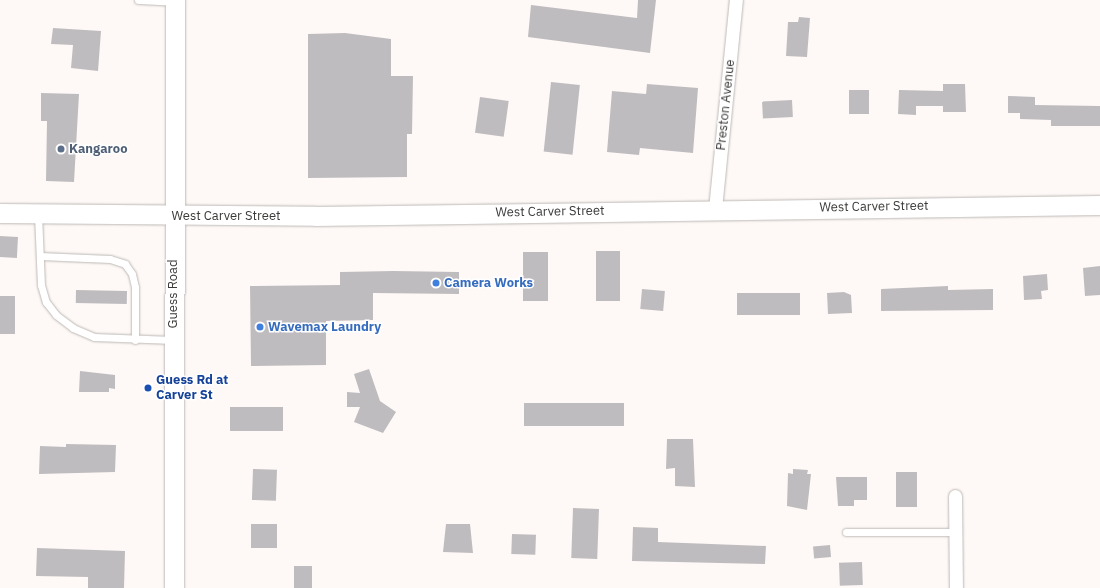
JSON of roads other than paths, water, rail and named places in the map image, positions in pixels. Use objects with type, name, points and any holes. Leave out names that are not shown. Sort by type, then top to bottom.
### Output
[{"type":"street","name":"Preston Avenue","points":[[715,209],[736,0]]},
{"type":"street","name":"Guess Road","points":[[174,588],[173,216],[175,1]]},
{"type":"street","name":"West Carver Street","points":[[0,213],[173,216],[1100,204]]},
{"type":"street","points":[[954,496],[956,588]]},
{"type":"lane","points":[[138,0],[175,1]]},
{"type":"lane","points":[[38,214],[40,256],[46,302],[73,328],[94,337],[135,340],[173,340]]},
{"type":"lane","points":[[40,256],[110,259],[125,264],[132,274],[135,287],[135,340]]},
{"type":"lane","points":[[846,532],[955,532]]},
{"type":"place","name":"Kangaroo","points":[[61,149]]},
{"type":"place","name":"Camera Works","points":[[436,283]]},
{"type":"place","name":"Wavemax Laundry","points":[[260,327]]},
{"type":"place","name":"Guess Rd at Carver St","points":[[148,388]]}]
